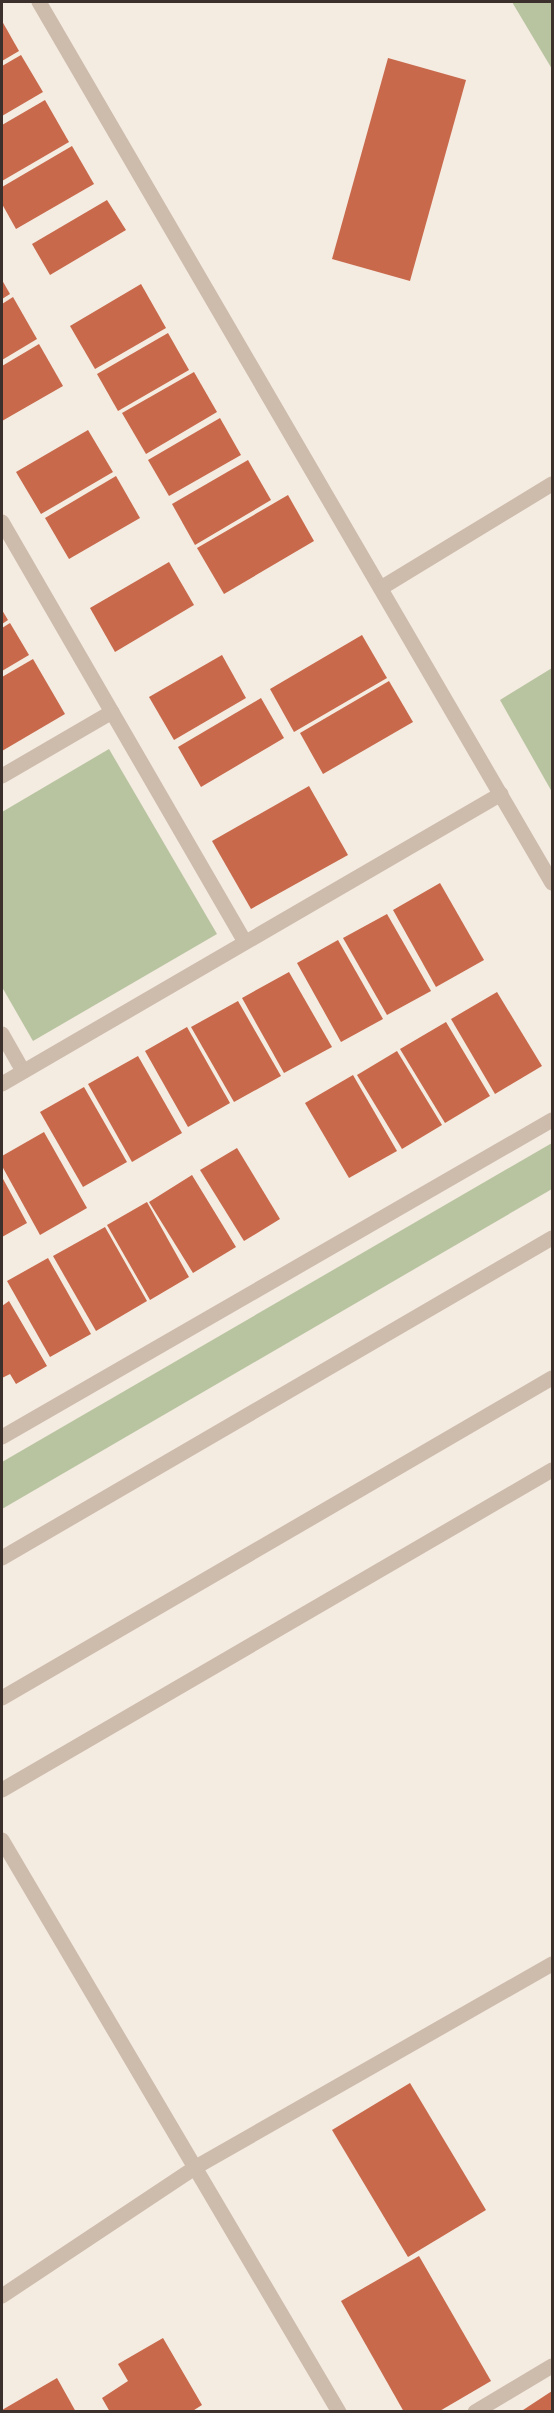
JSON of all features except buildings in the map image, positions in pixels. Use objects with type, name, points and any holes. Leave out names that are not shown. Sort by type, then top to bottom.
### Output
[{"type":"street","points":[[39,2],[552,883]]},
{"type":"street","points":[[381,588],[552,484]]},
{"type":"street","points":[[2,522],[245,942]]},
{"type":"street","points":[[2,776],[112,712]]},
{"type":"street","points":[[2,1083],[501,794]]},
{"type":"street","points":[[2,1034],[23,1071]]},
{"type":"street","points":[[2,1437],[552,1120]]},
{"type":"street","points":[[2,1558],[552,1238]]},
{"type":"street","points":[[2,1698],[552,1378]]},
{"type":"street","points":[[2,1790],[552,1470]]},
{"type":"street","points":[[2,1840],[339,2412]]},
{"type":"street","points":[[2,2296],[196,2168],[552,1964]]},
{"type":"street","points":[[475,2412],[552,2366]]},
{"type":"green space","points":[[512,2],[552,2],[552,69]]},
{"type":"green space","points":[[552,668],[552,792],[500,700]]},
{"type":"green space","points":[[109,749],[217,934],[33,1041],[2,987],[2,812]]},
{"type":"green space","points":[[552,1143],[552,1189],[2,1509],[2,1462]]}]
